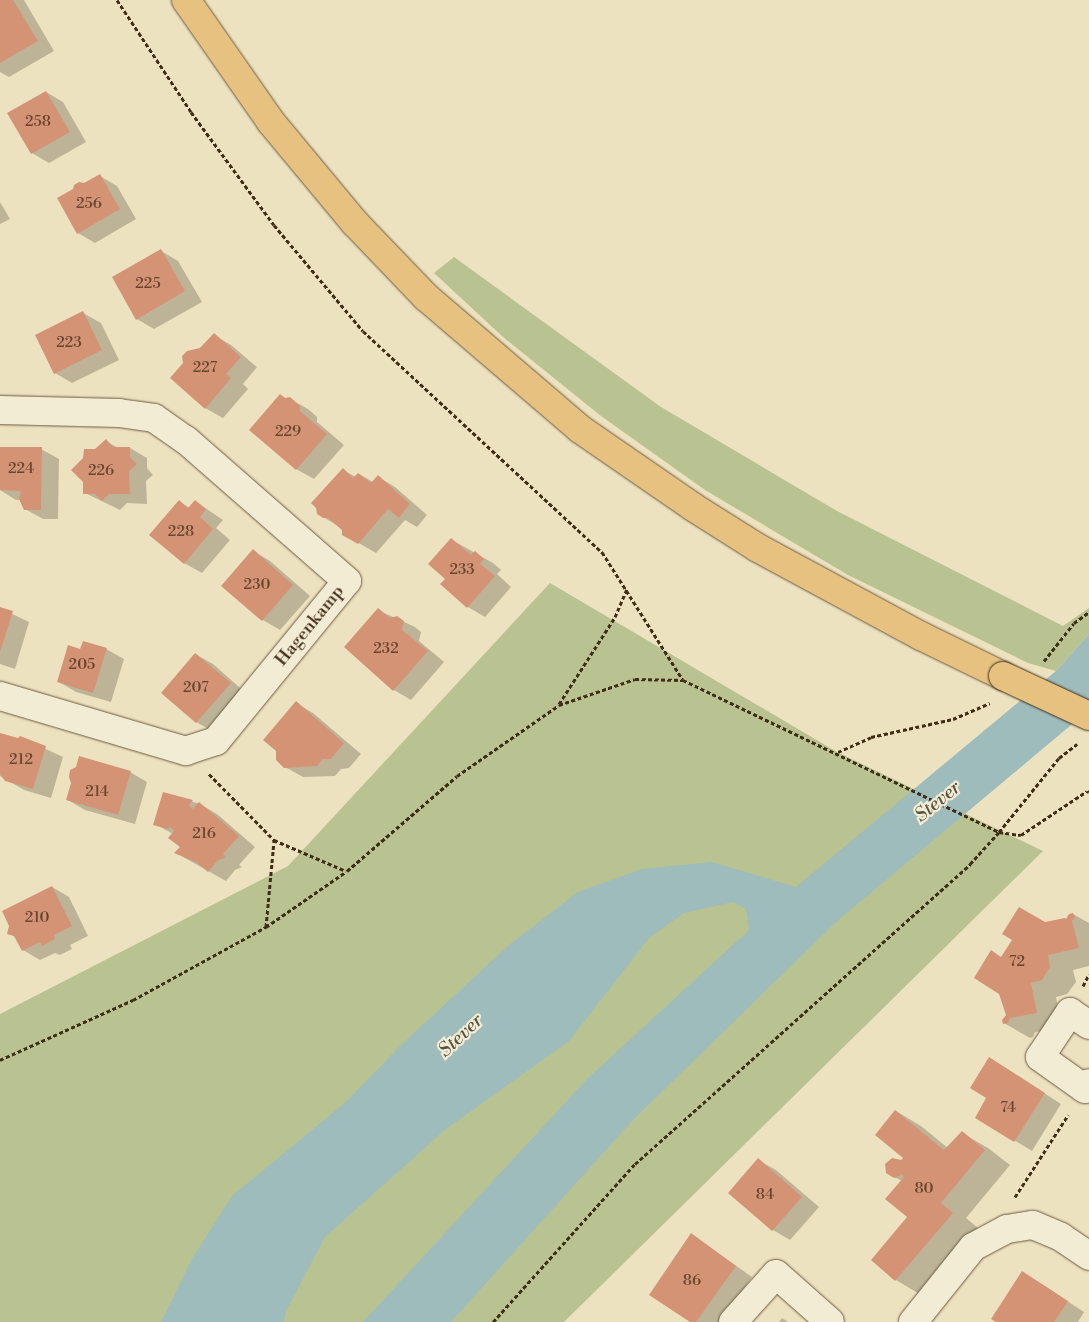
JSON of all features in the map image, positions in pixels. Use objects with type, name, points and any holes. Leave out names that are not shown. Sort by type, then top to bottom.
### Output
[{"type":"main road","points":[[186,0],[271,122],[355,223],[426,297],[580,429],[693,507],[758,548],[913,632],[1003,676],[1085,728]]},
{"type":"street","name":"Hagenkamp","points":[[0,410],[120,413],[154,418],[186,440],[347,581],[216,741],[186,751]]},
{"type":"street","points":[[0,696],[186,751]]},
{"type":"street","points":[[1087,1086],[1040,1057],[1070,1012],[1089,1025]]},
{"type":"street","points":[[914,1322],[973,1247],[1007,1229],[1033,1225],[1061,1237],[1089,1256]]},
{"type":"street","points":[[733,1322],[776,1274],[830,1322]]},
{"type":"path","points":[[117,0],[190,112],[274,225],[363,331],[602,552],[683,680]]},
{"type":"path","points":[[559,705],[615,617],[627,589]]},
{"type":"path","points":[[1046,658],[1074,623],[1089,612]]},
{"type":"path","points":[[0,1060],[133,1000],[266,927],[347,871],[457,776],[559,705],[635,679],[683,680],[837,752],[999,832],[1020,835],[1087,791],[1089,792]]},
{"type":"path","points":[[837,752],[871,736],[953,719]]},
{"type":"path","points":[[493,1322],[635,1164],[970,864],[1085,728]]},
{"type":"path","points":[[186,751],[274,840],[347,871]]},
{"type":"path","points":[[266,927],[274,840]]},
{"type":"path","points":[[1007,1229],[1015,1195],[1087,1086]]},
{"type":"green space","points":[[454,257],[661,407],[837,511],[1063,626],[1089,608],[1089,634],[1056,671],[1028,663],[848,575],[705,490],[601,416],[503,337],[434,273]]},
{"type":"green space","points":[[550,583],[837,752],[1043,851],[564,1322],[0,1322],[0,1014],[288,866]]},
{"type":"water","name":"Stever","points":[[1089,634],[1089,710],[836,922],[632,1121],[451,1322],[363,1322],[587,1079],[749,930],[746,909],[733,902],[684,913],[649,938],[569,1041],[446,1129],[325,1237],[286,1311],[284,1322],[161,1322],[193,1257],[233,1195],[347,1101],[402,1044],[509,945],[578,892],[642,869],[712,862],[796,887],[1056,671]]},
{"type":"building","points":[[0,0],[13,0],[38,41],[0,63]]},
{"type":"building","points":[[46,91],[70,132],[31,154],[7,113]]},
{"type":"building","points":[[100,174],[120,209],[77,234],[57,198],[73,189],[74,185],[79,182],[84,183]]},
{"type":"building","points":[[161,249],[185,291],[136,320],[112,277]]},
{"type":"building","points":[[83,311],[102,350],[54,374],[35,335]]},
{"type":"building","points":[[214,333],[241,357],[226,374],[231,378],[205,409],[170,378],[183,363],[182,356],[187,351],[200,348]]},
{"type":"building","points":[[280,394],[285,398],[290,397],[300,406],[300,411],[327,434],[296,470],[249,430]]},
{"type":"building","points":[[106,439],[113,447],[130,447],[130,457],[137,464],[129,471],[130,494],[109,494],[102,501],[95,494],[83,494],[83,482],[71,470],[83,458],[84,449],[95,449]]},
{"type":"building","points":[[0,447],[42,447],[41,510],[24,510],[19,499],[21,491],[0,490]]},
{"type":"building","points":[[343,468],[353,478],[358,473],[371,483],[378,475],[410,504],[399,518],[388,509],[358,544],[342,535],[342,530],[328,518],[323,518],[317,514],[316,508],[311,503]]},
{"type":"building","points":[[179,500],[188,508],[195,500],[206,509],[200,517],[213,529],[184,564],[149,535]]},
{"type":"building","points":[[451,538],[471,555],[475,551],[484,559],[480,564],[495,576],[467,608],[440,584],[445,579],[428,564]]},
{"type":"building","points":[[253,549],[293,585],[262,621],[221,586]]},
{"type":"building","points":[[0,607],[13,611],[0,652]]},
{"type":"building","points":[[378,608],[390,618],[397,616],[404,621],[402,630],[428,651],[393,691],[344,647]]},
{"type":"building","points":[[83,641],[107,648],[93,693],[57,682],[68,645],[80,649]]},
{"type":"building","points":[[195,653],[231,683],[196,723],[161,693]]},
{"type":"building","points":[[296,701],[344,743],[331,759],[323,759],[317,766],[284,768],[276,760],[276,751],[263,740]]},
{"type":"building","points":[[0,733],[18,738],[20,736],[46,746],[33,789],[5,781],[0,774]]},
{"type":"building","points":[[79,756],[131,771],[118,815],[66,800],[71,783],[69,777],[70,770],[76,767]]},
{"type":"building","points":[[163,792],[193,800],[189,805],[193,809],[199,802],[239,836],[223,854],[226,857],[218,860],[208,872],[196,862],[174,853],[180,847],[168,838],[174,831],[170,827],[168,829],[153,825]]},
{"type":"building","points":[[52,886],[72,926],[54,935],[55,939],[42,946],[40,942],[22,951],[14,936],[7,934],[9,926],[2,911]]},
{"type":"building","points":[[1019,907],[1045,922],[1066,919],[1069,914],[1073,913],[1075,917],[1072,921],[1079,948],[1048,955],[1050,967],[1042,980],[1031,983],[1037,1013],[1010,1018],[1008,1023],[1003,1024],[1002,1020],[1006,1015],[999,994],[974,978],[991,950],[1001,957],[1012,940],[1002,934]]},
{"type":"building","points":[[989,1057],[1045,1093],[1014,1142],[975,1118],[986,1098],[970,1088]]},
{"type":"building","points":[[895,1110],[944,1150],[962,1131],[985,1150],[941,1203],[953,1213],[895,1281],[871,1260],[907,1217],[885,1199],[904,1177],[902,1175],[894,1178],[886,1173],[885,1164],[892,1158],[901,1160],[903,1158],[875,1135]]},
{"type":"building","points":[[758,1158],[802,1197],[772,1231],[728,1193]]},
{"type":"building","points":[[691,1233],[736,1266],[696,1322],[690,1322],[649,1295]]},
{"type":"building","points":[[1022,1271],[1068,1301],[1054,1322],[996,1322],[991,1319]]}]
